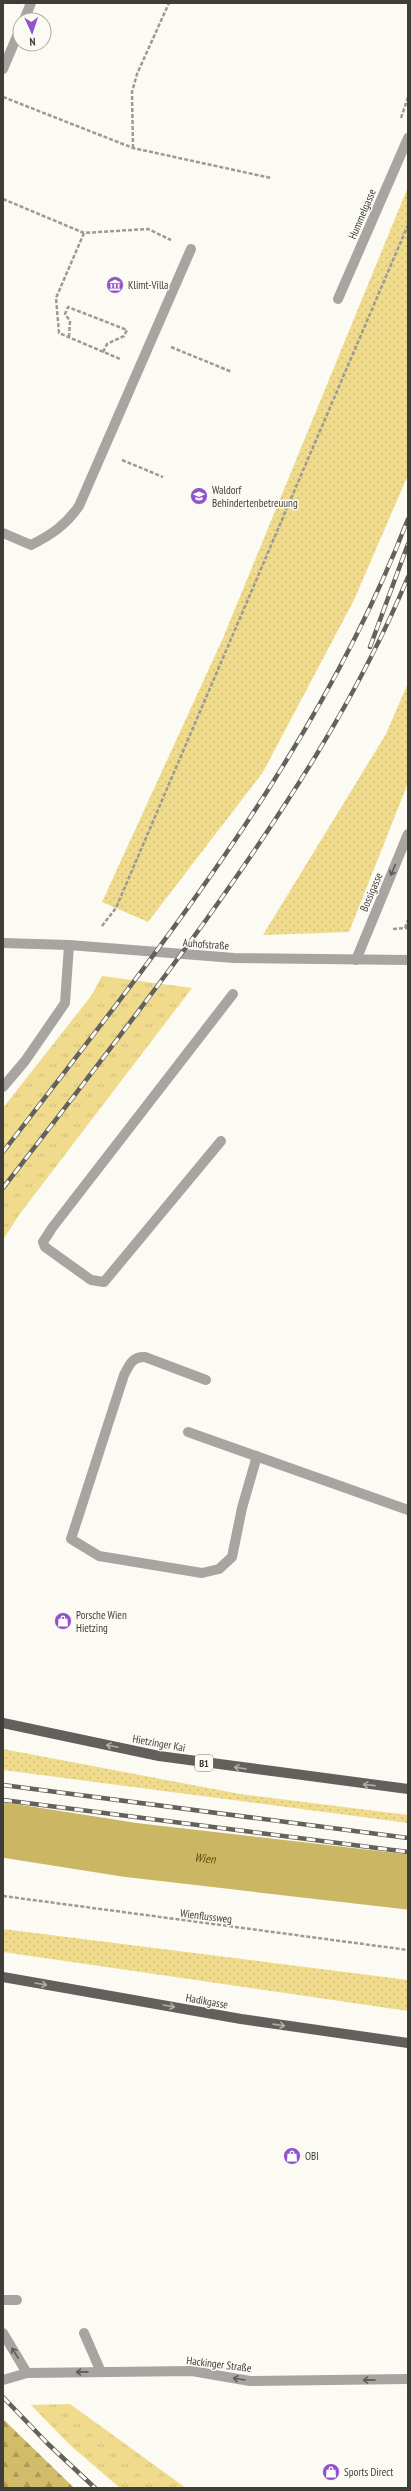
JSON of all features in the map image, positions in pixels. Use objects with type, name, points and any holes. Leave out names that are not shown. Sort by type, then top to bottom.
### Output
[{"type":"main road","name":"Hietzinger Kai","points":[[3,1723],[159,1756],[408,1789]]},
{"type":"main road","name":"Hadikgasse","points":[[3,1977],[241,2019],[408,2043]]},
{"type":"street","points":[[3,69],[12,47]]},
{"type":"street","name":"Hummelgasse","points":[[338,299],[408,138]]},
{"type":"street","points":[[3,533],[31,545],[53,534],[69,520],[88,490],[191,249]]},
{"type":"street","name":"Bossigasse","points":[[356,960],[408,834]]},
{"type":"street","name":"Auhofstraße","points":[[3,943],[86,946],[234,958],[408,960]]},
{"type":"street","points":[[3,1087],[25,1061],[65,1003],[69,945]]},
{"type":"street","points":[[221,1141],[104,1282],[91,1280],[45,1247],[43,1242],[52,1228],[233,994]]},
{"type":"street","points":[[206,1380],[145,1357],[140,1357],[132,1361],[124,1375],[71,1539],[76,1544],[99,1556],[202,1573],[219,1569],[232,1557],[242,1508],[257,1456]]},
{"type":"street","points":[[188,1432],[408,1510]]},
{"type":"street","points":[[3,2300],[17,2300]]},
{"type":"street","points":[[3,2333],[27,2373]]},
{"type":"street","points":[[84,2333],[102,2372]]},
{"type":"street","name":"Hackinger Straße","points":[[3,2380],[27,2373],[192,2371],[250,2381],[408,2379]]},
{"type":"path","points":[[132,148],[132,92],[137,74],[169,3]]},
{"type":"path","points":[[3,96],[132,148],[271,178]]},
{"type":"path","points":[[3,200],[84,233],[148,229],[191,249]]},
{"type":"path","points":[[86,946],[116,908],[408,225]]},
{"type":"path","points":[[84,233],[56,298],[59,333],[139,368]]},
{"type":"path","points":[[69,337],[70,322],[65,314],[68,307],[127,330],[124,336],[107,344],[103,352]]},
{"type":"path","points":[[152,339],[232,372]]},
{"type":"path","points":[[104,452],[163,477]]},
{"type":"path","points":[[405,928],[408,920]]},
{"type":"path","name":"Wienflussweg","points":[[3,1896],[408,1950]]},
{"type":"green space","points":[[408,187],[408,475],[354,600],[263,772],[148,922],[102,902],[223,638]]},
{"type":"green space","points":[[408,683],[408,783],[349,932],[263,935],[386,734]]},
{"type":"green space","points":[[102,976],[192,988],[19,1215],[3,1240],[3,1108],[91,996]]},
{"type":"green space","points":[[3,1749],[240,1794],[408,1815],[408,1823],[3,1770]]},
{"type":"green space","points":[[3,1929],[408,1980],[408,2011],[3,1952]]},
{"type":"green space","points":[[70,2404],[186,2488],[120,2488],[70,2445],[31,2405]]},
{"type":"green space","points":[[3,2419],[67,2481],[74,2488],[3,2488]]},
{"type":"waterway","name":"Wien","points":[[3,1830],[131,1850],[408,1882]]},
{"type":"railway","points":[[3,1152],[174,926],[229,849],[280,771],[328,689],[371,606],[408,519]]},
{"type":"railway","points":[[370,647],[408,544]]},
{"type":"railway","points":[[3,1188],[156,988],[206,920],[263,838],[317,754],[342,711],[388,623],[408,577]]},
{"type":"railway","points":[[3,1785],[408,1838]]},
{"type":"railway","points":[[3,1800],[408,1852]]},
{"type":"railway","points":[[3,2397],[47,2443],[95,2488]]},
{"type":"place","name":"Klimt-Villa","points":[[115,285]]},
{"type":"place","name":"Waldorf Behindertenbetreuung","points":[[199,496]]},
{"type":"place","name":"Porsche Wien Hietzing","points":[[63,1621]]},
{"type":"place","name":"OBI","points":[[292,2156]]},
{"type":"place","name":"Sports Direct","points":[[331,2472]]}]
